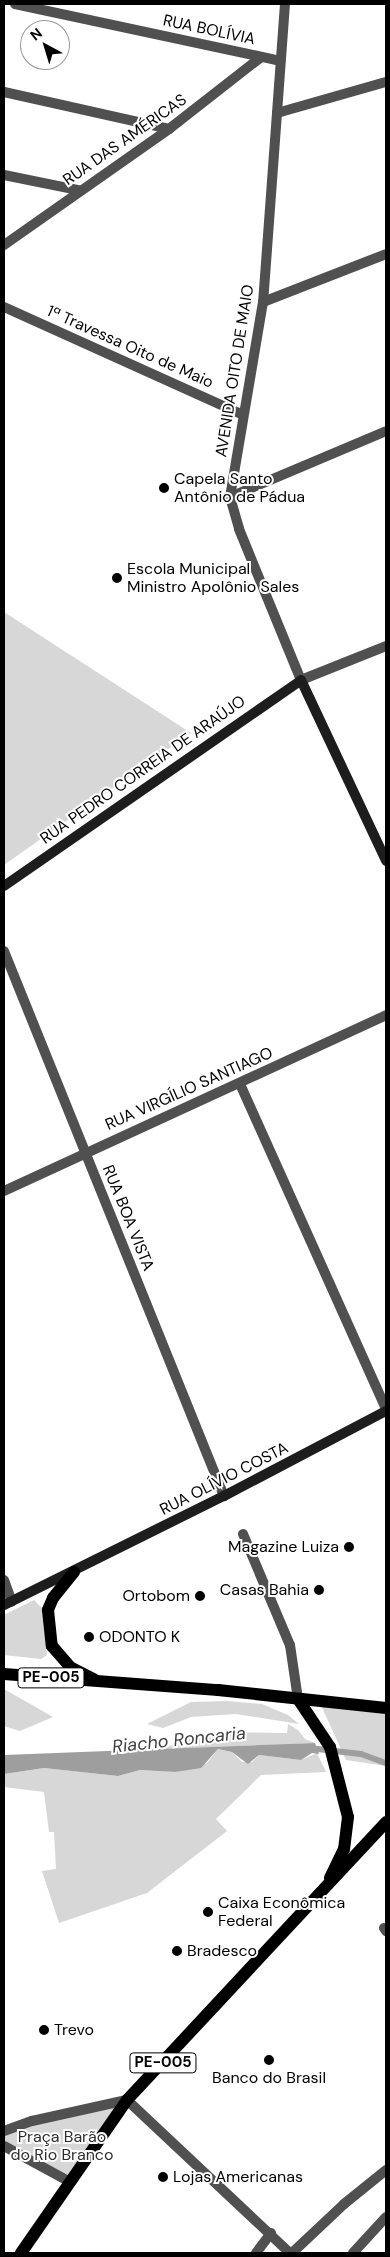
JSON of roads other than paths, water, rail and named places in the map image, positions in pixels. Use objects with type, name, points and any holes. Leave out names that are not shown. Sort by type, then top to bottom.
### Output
[{"type":"main road","points":[[74,1572],[53,1598],[48,1610],[52,1646],[70,1667],[99,1681]]},
{"type":"main road","name":"PE-005","points":[[4,1674],[298,1698],[386,1708]]},
{"type":"main road","points":[[298,1698],[330,1747],[340,1778],[348,1817],[344,1850],[326,1889]]},
{"type":"main road","name":"PE-005","points":[[21,2253],[127,2100],[326,1889],[386,1822]]},
{"type":"street","name":"RUA BOLÍVIA","points":[[15,4],[280,61]]},
{"type":"street","name":"AVENIDA OITO DE MAIO","points":[[285,4],[263,302],[230,497],[239,529],[301,680],[386,861]]},
{"type":"street","name":"RUA DAS AMÉRICAS","points":[[4,245],[78,190],[169,129],[261,57]]},
{"type":"street","points":[[277,113],[386,82]]},
{"type":"street","points":[[4,92],[169,129]]},
{"type":"street","points":[[4,175],[78,190]]},
{"type":"street","points":[[263,302],[386,254]]},
{"type":"street","name":"1ª Travessa Oito de Maio","points":[[4,307],[243,415]]},
{"type":"street","points":[[230,497],[386,431]]},
{"type":"street","points":[[301,680],[386,646]]},
{"type":"street","name":"RUA PEDRO CORREIA DE ARAÚJO","points":[[4,886],[301,680]]},
{"type":"street","name":"RUA BOA VISTA","points":[[4,952],[224,1496]]},
{"type":"street","name":"RUA VIRGÍLIO SANTIAGO","points":[[4,1191],[85,1152],[240,1084],[386,1015]]},
{"type":"street","points":[[240,1084],[386,1410]]},
{"type":"street","name":"RUA OLÍVIO COSTA","points":[[8,1604],[224,1496],[386,1410]]},
{"type":"street","points":[[243,1534],[290,1645],[298,1698]]},
{"type":"street","points":[[4,1580],[8,1604]]},
{"type":"street","points":[[4,2131],[32,2121],[127,2100],[291,2253],[344,2204],[386,2170]]},
{"type":"street","points":[[4,2146],[70,2182]]},
{"type":"street","points":[[353,2253],[386,2217]]},
{"type":"street","points":[[256,2253],[271,2233]]},
{"type":"waterway","name":"Riacho Roncaria","points":[[309,1748],[361,1754],[386,1763]]},
{"type":"place","name":"Capela Santo Antônio de Pádua","points":[[164,488]]},
{"type":"place","name":"Escola Municipal Ministro Apolônio Sales","points":[[117,578]]},
{"type":"place","name":"Magazine Luiza","points":[[349,1547]]},
{"type":"place","name":"Casas Bahia","points":[[319,1590]]},
{"type":"place","name":"Ortobom","points":[[200,1596]]},
{"type":"place","name":"ODONTO K","points":[[89,1637]]},
{"type":"place","name":"Caixa Econômica Federal","points":[[208,1912]]},
{"type":"place","name":"Bradesco","points":[[177,1951]]},
{"type":"place","name":"Trevo","points":[[44,2030]]},
{"type":"place","name":"Banco do Brasil","points":[[269,2060]]},
{"type":"place","name":"Lojas Americanas","points":[[163,2177]]},
{"type":"park label","name":"Praça Barão do Rio Branco","points":[[62,2146]]}]
